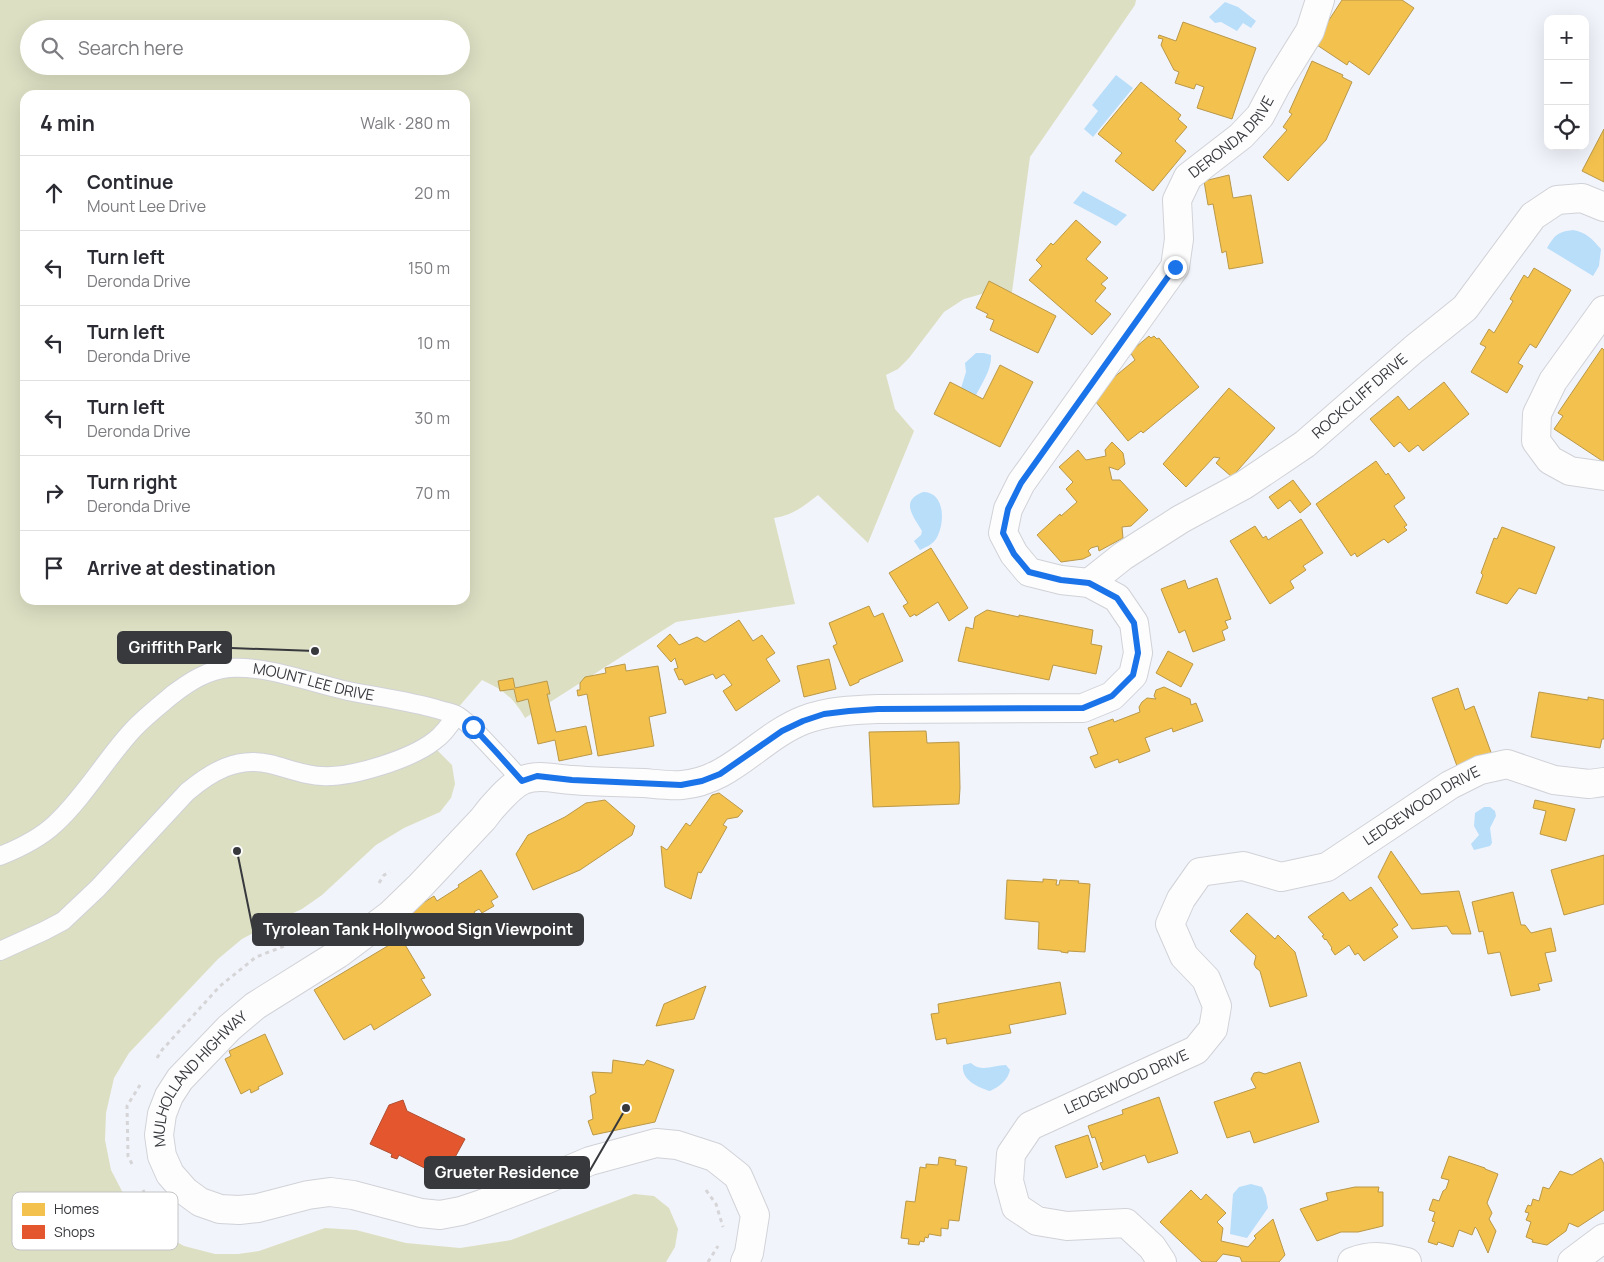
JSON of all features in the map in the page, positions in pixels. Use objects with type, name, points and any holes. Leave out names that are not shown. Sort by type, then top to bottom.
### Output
[{"type":"street","name":"DERONDA DRIVE","points":[[522,781],[537,776],[572,780],[681,785],[702,781],[720,774],[782,731],[824,714],[849,711],[1083,708],[1112,696],[1133,675],[1138,653],[1134,623],[1117,598],[1089,583],[1061,580],[1029,572],[1014,554],[1003,533],[1008,509],[1021,483],[1175,267],[1179,239],[1177,200],[1188,177],[1242,136],[1260,116],[1277,84],[1310,31],[1320,0]]},
{"type":"street","name":"ROCKCLIFF DRIVE","points":[[1089,583],[1123,556],[1181,518],[1244,485],[1305,444],[1414,349],[1465,308],[1533,216],[1557,200],[1582,198],[1604,207]]},
{"type":"street","points":[[1604,310],[1554,381],[1537,414],[1536,432],[1536,441],[1550,460],[1570,471],[1604,476]]},
{"type":"street","name":"LEDGEWOOD DRIVE","points":[[1162,1262],[1152,1247],[1126,1223],[1067,1226],[1037,1221],[1016,1207],[1009,1181],[1011,1154],[1030,1126],[1196,1050],[1213,1029],[1217,1006],[1206,979],[1184,956],[1170,924],[1181,899],[1200,872],[1243,866],[1281,877],[1327,867],[1450,785],[1480,770],[1506,764],[1554,780],[1589,784],[1604,782]]},
{"type":"street","name":"MULHOLLAND HIGHWAY","points":[[522,781],[491,807],[483,819],[390,915],[338,954],[255,1006],[229,1028],[180,1079],[169,1096],[162,1114],[159,1135],[162,1156],[170,1174],[185,1191],[200,1202],[220,1209],[258,1208],[308,1195],[330,1192],[353,1196],[421,1214],[440,1214],[461,1211],[479,1205],[590,1161],[656,1144],[677,1145],[714,1157],[738,1176],[756,1215],[749,1253],[744,1262]]},
{"type":"street","points":[[1572,1262],[1604,1238]]},
{"type":"street","points":[[1352,1262],[1364,1257],[1389,1257],[1408,1262]]},
{"type":"lane","name":"MOUNT LEE DRIVE","points":[[0,856],[40,837],[56,823],[80,796],[109,758],[138,725],[181,688],[214,670],[231,668],[252,669],[282,674],[324,685],[429,707],[456,715],[473,727],[522,781]]},
{"type":"lane","points":[[0,951],[63,921],[98,888],[187,792],[202,779],[217,770],[232,764],[250,762],[268,764],[301,773],[321,776],[342,776],[386,764],[426,746],[445,732],[456,715]]},
{"type":"path","points":[[376,886],[384,875],[392,870]]},
{"type":"path","points":[[152,1066],[162,1050],[220,986],[249,962],[256,957],[300,940],[324,926]]},
{"type":"path","points":[[135,1171],[128,1156],[127,1106],[142,1082]]},
{"type":"path","points":[[142,1187],[144,1192]]},
{"type":"path","points":[[705,1189],[716,1204],[725,1235]]},
{"type":"path","points":[[178,1225],[188,1228]]},
{"type":"path","points":[[708,1262],[721,1242]]},
{"type":"green space","points":[[0,0],[1136,0],[1135,5],[1030,157],[1012,292],[989,292],[964,299],[944,312],[909,358],[898,369],[886,375],[895,409],[914,431],[868,543],[818,495],[797,510],[774,518],[795,604],[676,622],[525,718],[507,695],[482,680],[424,747],[438,751],[452,765],[455,784],[451,798],[440,812],[404,828],[376,845],[322,895],[302,909],[242,939],[218,959],[129,1053],[114,1078],[106,1113],[105,1140],[111,1170],[122,1192],[12,1192],[12,1250],[178,1250],[178,1243],[215,1254],[238,1254],[259,1251],[325,1228],[356,1230],[406,1243],[460,1248],[511,1240],[634,1194],[654,1196],[669,1208],[678,1229],[675,1247],[666,1262],[0,1262]]},
{"type":"water","points":[[1225,2],[1238,7],[1256,21],[1251,28],[1243,23],[1237,31],[1221,22],[1215,23],[1209,17]]},
{"type":"water","points":[[1116,75],[1133,88],[1093,137],[1084,129],[1098,111],[1092,105]]},
{"type":"water","points":[[1083,191],[1127,215],[1116,226],[1073,203]]},
{"type":"water","points":[[1573,230],[1585,234],[1601,249],[1599,266],[1593,276],[1547,248],[1557,235]]},
{"type":"water","points":[[976,353],[991,355],[991,360],[984,381],[976,395],[961,388],[966,372],[965,363]]},
{"type":"water","points":[[923,492],[931,493],[936,497],[940,503],[942,518],[936,539],[920,550],[914,541],[921,535],[922,531],[912,515],[910,505],[916,496]]},
{"type":"water","points":[[1484,807],[1490,807],[1495,811],[1496,816],[1490,828],[1492,843],[1490,846],[1474,850],[1471,844],[1479,835],[1474,826],[1475,813]]},
{"type":"water","points":[[971,1063],[979,1068],[1006,1065],[1010,1070],[1003,1083],[990,1091],[971,1082],[965,1075],[963,1065]]},
{"type":"water","points":[[1251,1184],[1262,1187],[1268,1208],[1247,1238],[1230,1234],[1233,1194],[1239,1187]]},
{"type":"building: Homes","points":[[1342,0],[1402,0],[1414,8],[1369,75],[1349,61],[1347,65],[1314,43]]},
{"type":"building: Homes","points":[[1183,22],[1256,48],[1232,119],[1197,108],[1204,87],[1196,84],[1194,89],[1175,83],[1179,72],[1174,70],[1161,45],[1163,39],[1158,38],[1159,35],[1176,41]]},
{"type":"building: Homes","points":[[1312,61],[1343,75],[1342,77],[1352,82],[1326,140],[1288,181],[1263,157],[1287,130],[1283,127],[1292,114],[1289,112]]},
{"type":"building: Homes","points":[[1141,82],[1181,115],[1178,119],[1187,127],[1175,141],[1186,151],[1153,191],[1115,161],[1122,153],[1098,134]]},
{"type":"building: Homes","points":[[1604,129],[1604,182],[1582,171]]},
{"type":"building: Homes","points":[[1229,175],[1233,198],[1251,195],[1263,263],[1229,269],[1226,251],[1222,253],[1213,204],[1208,205],[1204,181]]},
{"type":"building: Homes","points":[[1076,220],[1101,242],[1086,259],[1108,278],[1101,284],[1106,288],[1095,301],[1111,314],[1092,335],[1029,280],[1042,266],[1036,260]]},
{"type":"building: Homes","points":[[1534,268],[1571,290],[1536,348],[1530,344],[1518,363],[1523,366],[1507,393],[1471,372],[1486,347],[1480,344],[1489,329],[1494,333],[1513,301],[1510,299],[1524,275],[1528,278]]},
{"type":"building: Homes","points":[[989,281],[1056,316],[1038,353],[990,330],[994,320],[986,317],[988,314],[976,308]]},
{"type":"building: Homes","points":[[1149,336],[1151,338],[1154,336],[1157,339],[1159,338],[1199,387],[1143,433],[1141,431],[1128,441],[1091,396],[1135,360],[1130,352]]},
{"type":"building: Homes","points":[[1602,348],[1604,350],[1604,462],[1554,429],[1563,416],[1558,413]]},
{"type":"building: Homes","points":[[1000,365],[1033,382],[1000,447],[934,414],[950,382],[983,399]]},
{"type":"building: Homes","points":[[1444,382],[1469,414],[1423,451],[1418,445],[1409,452],[1400,442],[1394,447],[1370,419],[1398,396],[1409,410]]},
{"type":"building: Homes","points":[[1229,388],[1275,428],[1232,477],[1216,463],[1220,458],[1214,457],[1186,487],[1163,464]]},
{"type":"building: Homes","points":[[1112,442],[1123,453],[1125,464],[1118,470],[1109,467],[1112,480],[1120,480],[1148,510],[1131,526],[1122,527],[1123,538],[1099,551],[1098,546],[1091,548],[1088,551],[1091,555],[1083,559],[1061,562],[1037,535],[1060,514],[1061,516],[1077,502],[1066,489],[1073,482],[1059,467],[1078,450],[1086,460],[1106,456],[1105,450]]},
{"type":"building: Homes","points":[[1376,461],[1386,475],[1388,473],[1405,498],[1394,506],[1407,525],[1404,527],[1407,530],[1388,543],[1384,539],[1357,557],[1355,553],[1351,556],[1316,504]]},
{"type":"building: Homes","points":[[1293,480],[1311,504],[1300,513],[1290,500],[1278,509],[1269,497]]},
{"type":"building: Homes","points":[[1301,519],[1323,553],[1303,566],[1306,570],[1290,581],[1294,588],[1270,604],[1230,541],[1255,526],[1263,538],[1266,536],[1268,540]]},
{"type":"building: Homes","points":[[1502,527],[1555,547],[1536,594],[1519,588],[1507,604],[1476,593],[1494,538],[1497,539]]},
{"type":"building: Homes","points":[[931,548],[968,608],[949,621],[938,602],[916,616],[915,614],[910,617],[903,606],[908,603],[889,573]]},
{"type":"building: Homes","points":[[1217,578],[1231,619],[1225,621],[1228,628],[1222,631],[1225,640],[1193,652],[1185,630],[1179,633],[1161,589],[1185,580],[1188,589]]},
{"type":"building: Homes","points":[[869,606],[874,617],[883,613],[903,661],[859,680],[859,682],[850,686],[833,646],[837,644],[829,623]]},
{"type":"building: Homes","points":[[987,610],[1093,630],[1091,644],[1102,646],[1096,674],[1053,665],[1049,680],[958,661],[966,627],[973,629],[975,617]]},
{"type":"building: Homes","points":[[739,620],[753,641],[762,635],[775,653],[766,659],[780,681],[736,711],[723,691],[732,685],[724,674],[716,679],[713,674],[685,685],[682,679],[679,680],[674,669],[678,668],[675,658],[671,662],[657,646],[670,634],[679,645],[697,637],[705,642]]},
{"type":"building: Homes","points":[[1168,651],[1193,664],[1181,687],[1156,673]]},
{"type":"building: Homes","points":[[829,659],[836,689],[804,697],[797,666]]},
{"type":"building: Homes","points":[[625,664],[626,671],[658,666],[666,713],[649,717],[654,746],[598,756],[587,694],[578,696],[577,690],[580,690],[580,683],[585,677],[606,673],[605,668]]},
{"type":"building: Homes","points":[[513,678],[515,688],[547,681],[550,694],[547,694],[556,732],[586,726],[592,754],[559,761],[555,740],[538,744],[528,699],[517,702],[514,689],[500,691],[498,681]]},
{"type":"building: Homes","points":[[1164,687],[1190,699],[1191,705],[1196,703],[1203,721],[1173,732],[1172,728],[1145,738],[1150,751],[1119,763],[1118,759],[1095,768],[1090,757],[1098,754],[1088,728],[1113,719],[1114,722],[1140,712],[1139,707],[1142,702],[1147,698],[1156,699],[1154,696],[1156,690]]},
{"type":"building: Homes","points":[[1458,688],[1465,710],[1474,706],[1492,755],[1457,766],[1432,698]]},
{"type":"building: Homes","points":[[1539,692],[1588,700],[1588,697],[1604,700],[1604,739],[1602,739],[1600,748],[1531,737]]},
{"type":"building: Homes","points":[[926,731],[927,743],[959,742],[959,804],[873,807],[869,732]]},
{"type":"building: Homes","points":[[719,793],[743,811],[738,817],[727,819],[723,825],[727,827],[701,873],[698,872],[691,899],[665,887],[661,846],[667,850],[686,823],[690,826],[712,795]]},
{"type":"building: Homes","points":[[605,800],[635,826],[632,835],[580,870],[533,890],[516,854],[528,835],[565,817],[586,803]]},
{"type":"building: Homes","points":[[1535,800],[1575,809],[1566,841],[1540,834],[1546,811],[1533,808]]},
{"type":"building: Homes","points":[[1391,851],[1421,894],[1459,891],[1471,934],[1452,934],[1447,926],[1412,929],[1378,877]]},
{"type":"building: Homes","points":[[1604,855],[1604,904],[1564,915],[1551,870]]},
{"type":"building: Homes","points":[[481,870],[498,897],[491,901],[494,906],[482,913],[479,909],[474,912],[478,918],[454,932],[451,927],[445,930],[447,934],[436,941],[433,937],[427,941],[409,912],[434,896],[437,901]]},
{"type":"building: Homes","points":[[1043,879],[1057,880],[1056,885],[1059,885],[1060,880],[1079,881],[1078,883],[1090,884],[1085,952],[1068,951],[1068,953],[1038,949],[1039,922],[1005,919],[1007,880],[1043,882]]},
{"type":"building: Homes","points":[[1371,887],[1398,925],[1392,929],[1398,937],[1364,961],[1358,953],[1355,955],[1349,945],[1335,955],[1326,939],[1322,936],[1324,935],[1308,917],[1343,892],[1350,901]]},
{"type":"building: Homes","points":[[1513,892],[1521,925],[1525,925],[1531,933],[1551,928],[1556,951],[1545,953],[1552,981],[1538,984],[1540,990],[1511,996],[1500,952],[1488,954],[1483,931],[1479,932],[1472,902]]},
{"type":"building: Homes","points":[[1247,913],[1275,939],[1278,935],[1295,952],[1307,996],[1270,1007],[1260,971],[1254,964],[1256,956],[1230,931]]},
{"type":"building: Homes","points":[[401,938],[425,978],[421,979],[431,995],[374,1030],[371,1024],[344,1040],[314,990]]},
{"type":"building: Homes","points":[[1060,982],[1066,1014],[1009,1025],[1011,1033],[947,1044],[946,1038],[936,1040],[931,1014],[939,1013],[938,1004]]},
{"type":"building: Homes","points":[[706,986],[694,1019],[656,1026],[664,1004]]},
{"type":"building: Homes","points":[[265,1034],[283,1074],[258,1087],[259,1089],[251,1093],[250,1089],[241,1094],[225,1059],[231,1056],[229,1051]]},
{"type":"building: Homes","points":[[613,1060],[644,1065],[647,1060],[674,1070],[655,1122],[593,1135],[588,1121],[593,1119],[590,1096],[596,1093],[592,1072],[612,1073]]},
{"type":"building: Homes","points":[[1300,1062],[1319,1122],[1254,1143],[1250,1131],[1227,1138],[1214,1102],[1256,1088],[1251,1079],[1254,1073],[1265,1074]]},
{"type":"building: Homes","points":[[1159,1097],[1178,1153],[1148,1163],[1145,1155],[1103,1170],[1100,1163],[1103,1162],[1095,1137],[1092,1138],[1088,1126],[1123,1114],[1122,1110]]},
{"type":"building: Homes","points":[[1088,1135],[1098,1167],[1066,1178],[1055,1146]]},
{"type":"building: Homes","points":[[1449,1156],[1498,1174],[1487,1203],[1492,1213],[1489,1219],[1496,1231],[1488,1253],[1475,1227],[1472,1235],[1459,1230],[1453,1247],[1438,1242],[1437,1245],[1428,1242],[1435,1222],[1432,1221],[1435,1212],[1429,1210],[1433,1199],[1439,1201],[1443,1191],[1446,1189],[1449,1180],[1441,1178]]},
{"type":"building: Homes","points":[[939,1157],[956,1160],[955,1165],[967,1167],[959,1221],[949,1220],[948,1229],[941,1228],[941,1236],[929,1234],[928,1238],[925,1237],[924,1242],[920,1241],[919,1245],[908,1244],[909,1239],[901,1238],[906,1201],[915,1202],[920,1167],[926,1168],[926,1164],[938,1165]]},
{"type":"building: Homes","points":[[1601,1158],[1604,1164],[1604,1210],[1578,1227],[1569,1223],[1566,1231],[1547,1245],[1532,1242],[1533,1240],[1526,1237],[1531,1222],[1526,1220],[1529,1213],[1525,1212],[1528,1205],[1531,1206],[1533,1199],[1539,1201],[1543,1187],[1549,1189],[1560,1171],[1572,1175]]},
{"type":"building: Homes","points":[[1355,1187],[1379,1187],[1378,1192],[1383,1192],[1383,1226],[1358,1232],[1341,1232],[1317,1241],[1300,1209],[1328,1200],[1326,1193]]},
{"type":"building: Homes","points":[[1191,1190],[1201,1200],[1206,1194],[1226,1213],[1217,1222],[1223,1228],[1221,1241],[1248,1247],[1256,1238],[1254,1236],[1273,1219],[1285,1255],[1279,1262],[1242,1262],[1240,1257],[1223,1254],[1216,1262],[1202,1262],[1160,1222]]},
{"type":"building: Shops","points":[[403,1100],[407,1111],[465,1139],[453,1161],[448,1158],[438,1175],[399,1155],[397,1159],[391,1157],[392,1154],[370,1144],[389,1105]]},
{"type":"place","name":"Griffith Park","points":[[315,651]]},
{"type":"place","name":"Tyrolean Tank Hollywood Sign Viewpoint","points":[[237,851]]},
{"type":"place","name":"Grueter Residence","points":[[626,1108]]},
{"type":"route","points":[[473,727],[522,781],[537,776],[572,780],[681,785],[702,781],[720,774],[782,731],[824,714],[878,709],[1083,708],[1112,696],[1133,675],[1138,653],[1134,623],[1117,598],[1089,583],[1061,580],[1029,572],[1014,554],[1003,533],[1008,509],[1021,483],[1175,267]]}]
